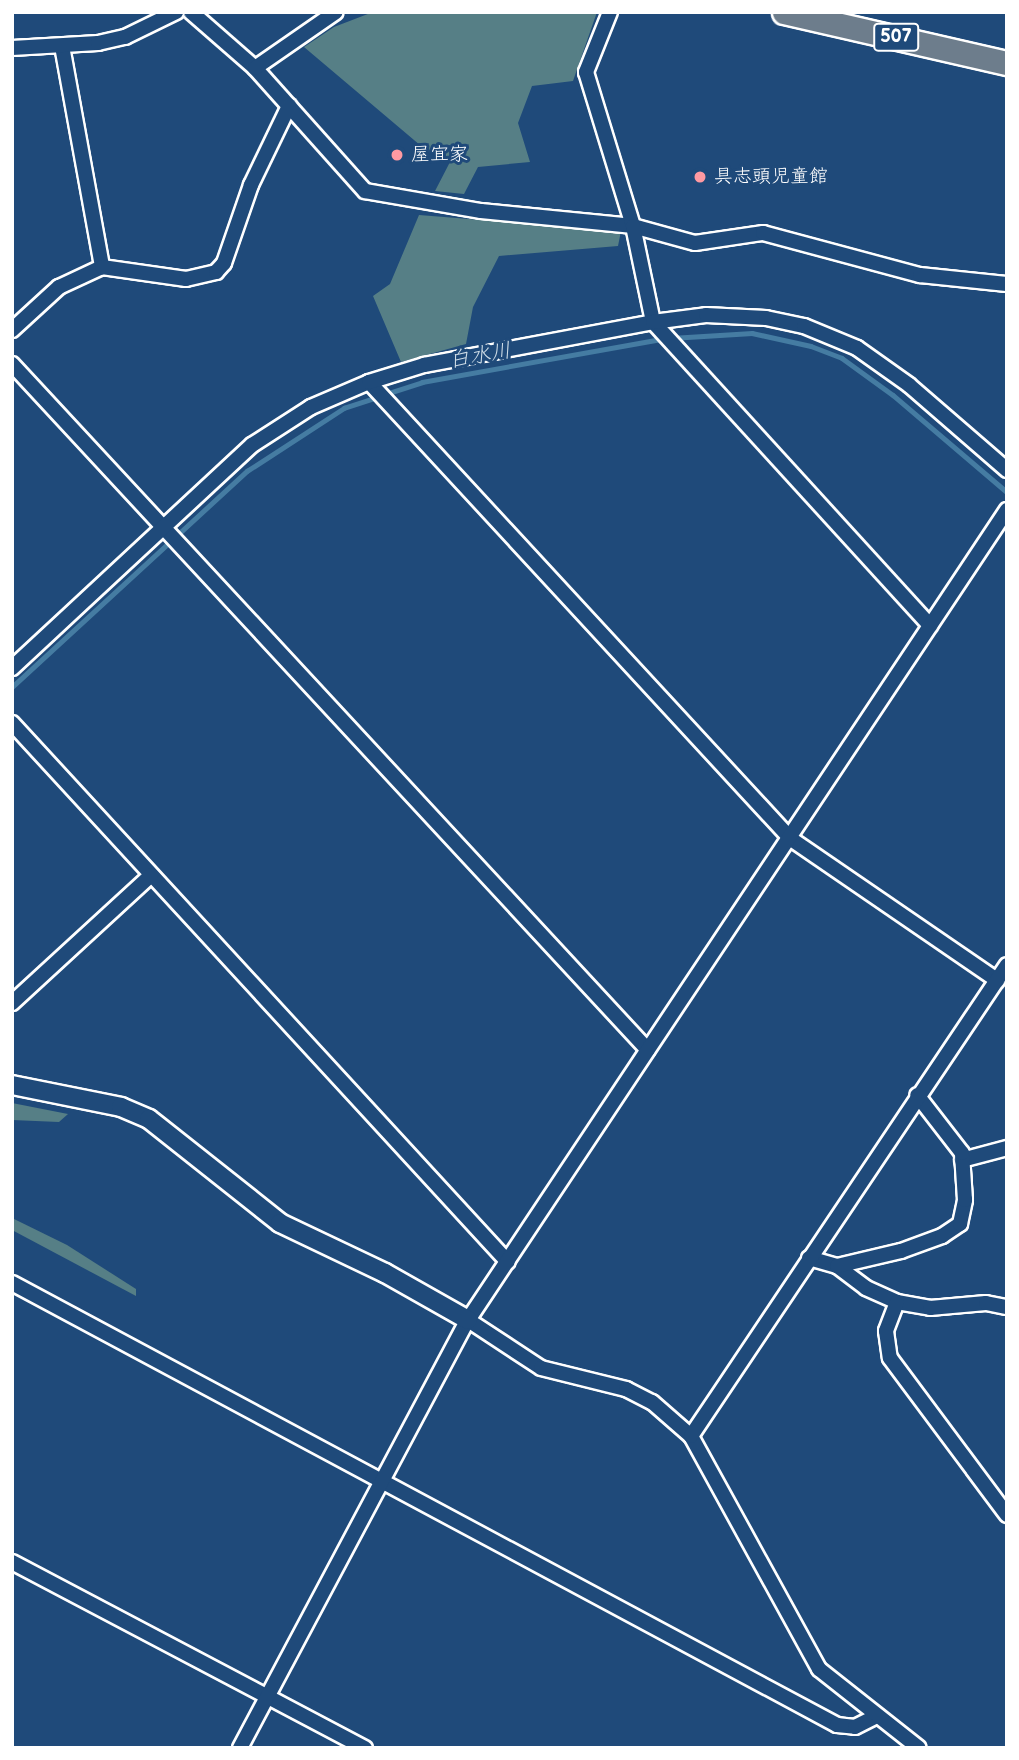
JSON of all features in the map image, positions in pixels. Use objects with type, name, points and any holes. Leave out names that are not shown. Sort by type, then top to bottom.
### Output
[{"type":"highway","name":"507","points":[[798,14],[1007,63]]},
{"type":"street","points":[[12,48],[62,46],[125,37],[176,12]]},
{"type":"street","points":[[191,12],[256,68],[365,191],[481,211],[634,226],[695,243],[763,233],[920,275],[1007,284]]},
{"type":"street","points":[[256,68],[336,12]]},
{"type":"street","points":[[610,12],[586,72],[634,226],[653,322],[930,625]]},
{"type":"street","points":[[62,46],[102,267]]},
{"type":"street","points":[[12,330],[59,287],[102,267],[186,279],[216,272],[224,263],[250,185],[289,106]]},
{"type":"street","points":[[12,668],[252,445],[312,407],[369,382],[424,365],[653,322],[706,316],[766,318],[804,326],[857,348],[909,385],[1007,470]]},
{"type":"street","points":[[12,365],[648,1050]]},
{"type":"street","points":[[369,382],[791,839],[997,980]]},
{"type":"street","points":[[240,1748],[468,1320],[791,839],[1007,510]]},
{"type":"street","points":[[12,723],[508,1262]]},
{"type":"street","points":[[12,1003],[151,875]]},
{"type":"street","points":[[691,1436],[916,1095],[1007,965]]},
{"type":"street","points":[[12,1085],[121,1107],[149,1119],[280,1223],[468,1320],[541,1368],[626,1389],[652,1402],[691,1436],[801,1641],[820,1669],[919,1748]]},
{"type":"street","points":[[837,1266],[901,1251],[953,1229],[963,1214],[962,1153],[916,1095]]},
{"type":"street","points":[[962,1160],[1007,1148]]},
{"type":"street","points":[[809,1258],[837,1266],[866,1288],[897,1302],[930,1308],[986,1303],[1007,1307]]},
{"type":"street","points":[[12,1283],[837,1724],[855,1727],[877,1716]]},
{"type":"street","points":[[897,1302],[886,1331],[890,1358],[1007,1515]]},
{"type":"street","points":[[12,1562],[365,1748]]},
{"type":"green space","points":[[373,12],[597,12],[573,81],[532,86],[518,123],[530,162],[478,167],[464,194],[435,191],[450,162],[427,151],[304,47],[334,27]]},
{"type":"green space","points":[[419,215],[621,231],[618,246],[499,256],[473,307],[466,344],[401,362],[373,296],[390,284]]},
{"type":"green space","points":[[12,1103],[68,1114],[59,1122],[12,1120]]},
{"type":"green space","points":[[12,1218],[67,1245],[136,1289],[136,1296],[12,1230]]},
{"type":"waterway","name":"白水川","points":[[671,338],[752,333],[811,346],[842,358],[893,395],[1007,492]]},
{"type":"waterway","name":"白水川","points":[[386,394],[422,382],[662,339]]},
{"type":"waterway","name":"白水川","points":[[12,687],[247,471],[344,408],[378,397]]},
{"type":"place","name":"屋宜家","points":[[397,155]]},
{"type":"place","name":"具志頭児童館","points":[[700,177]]}]
